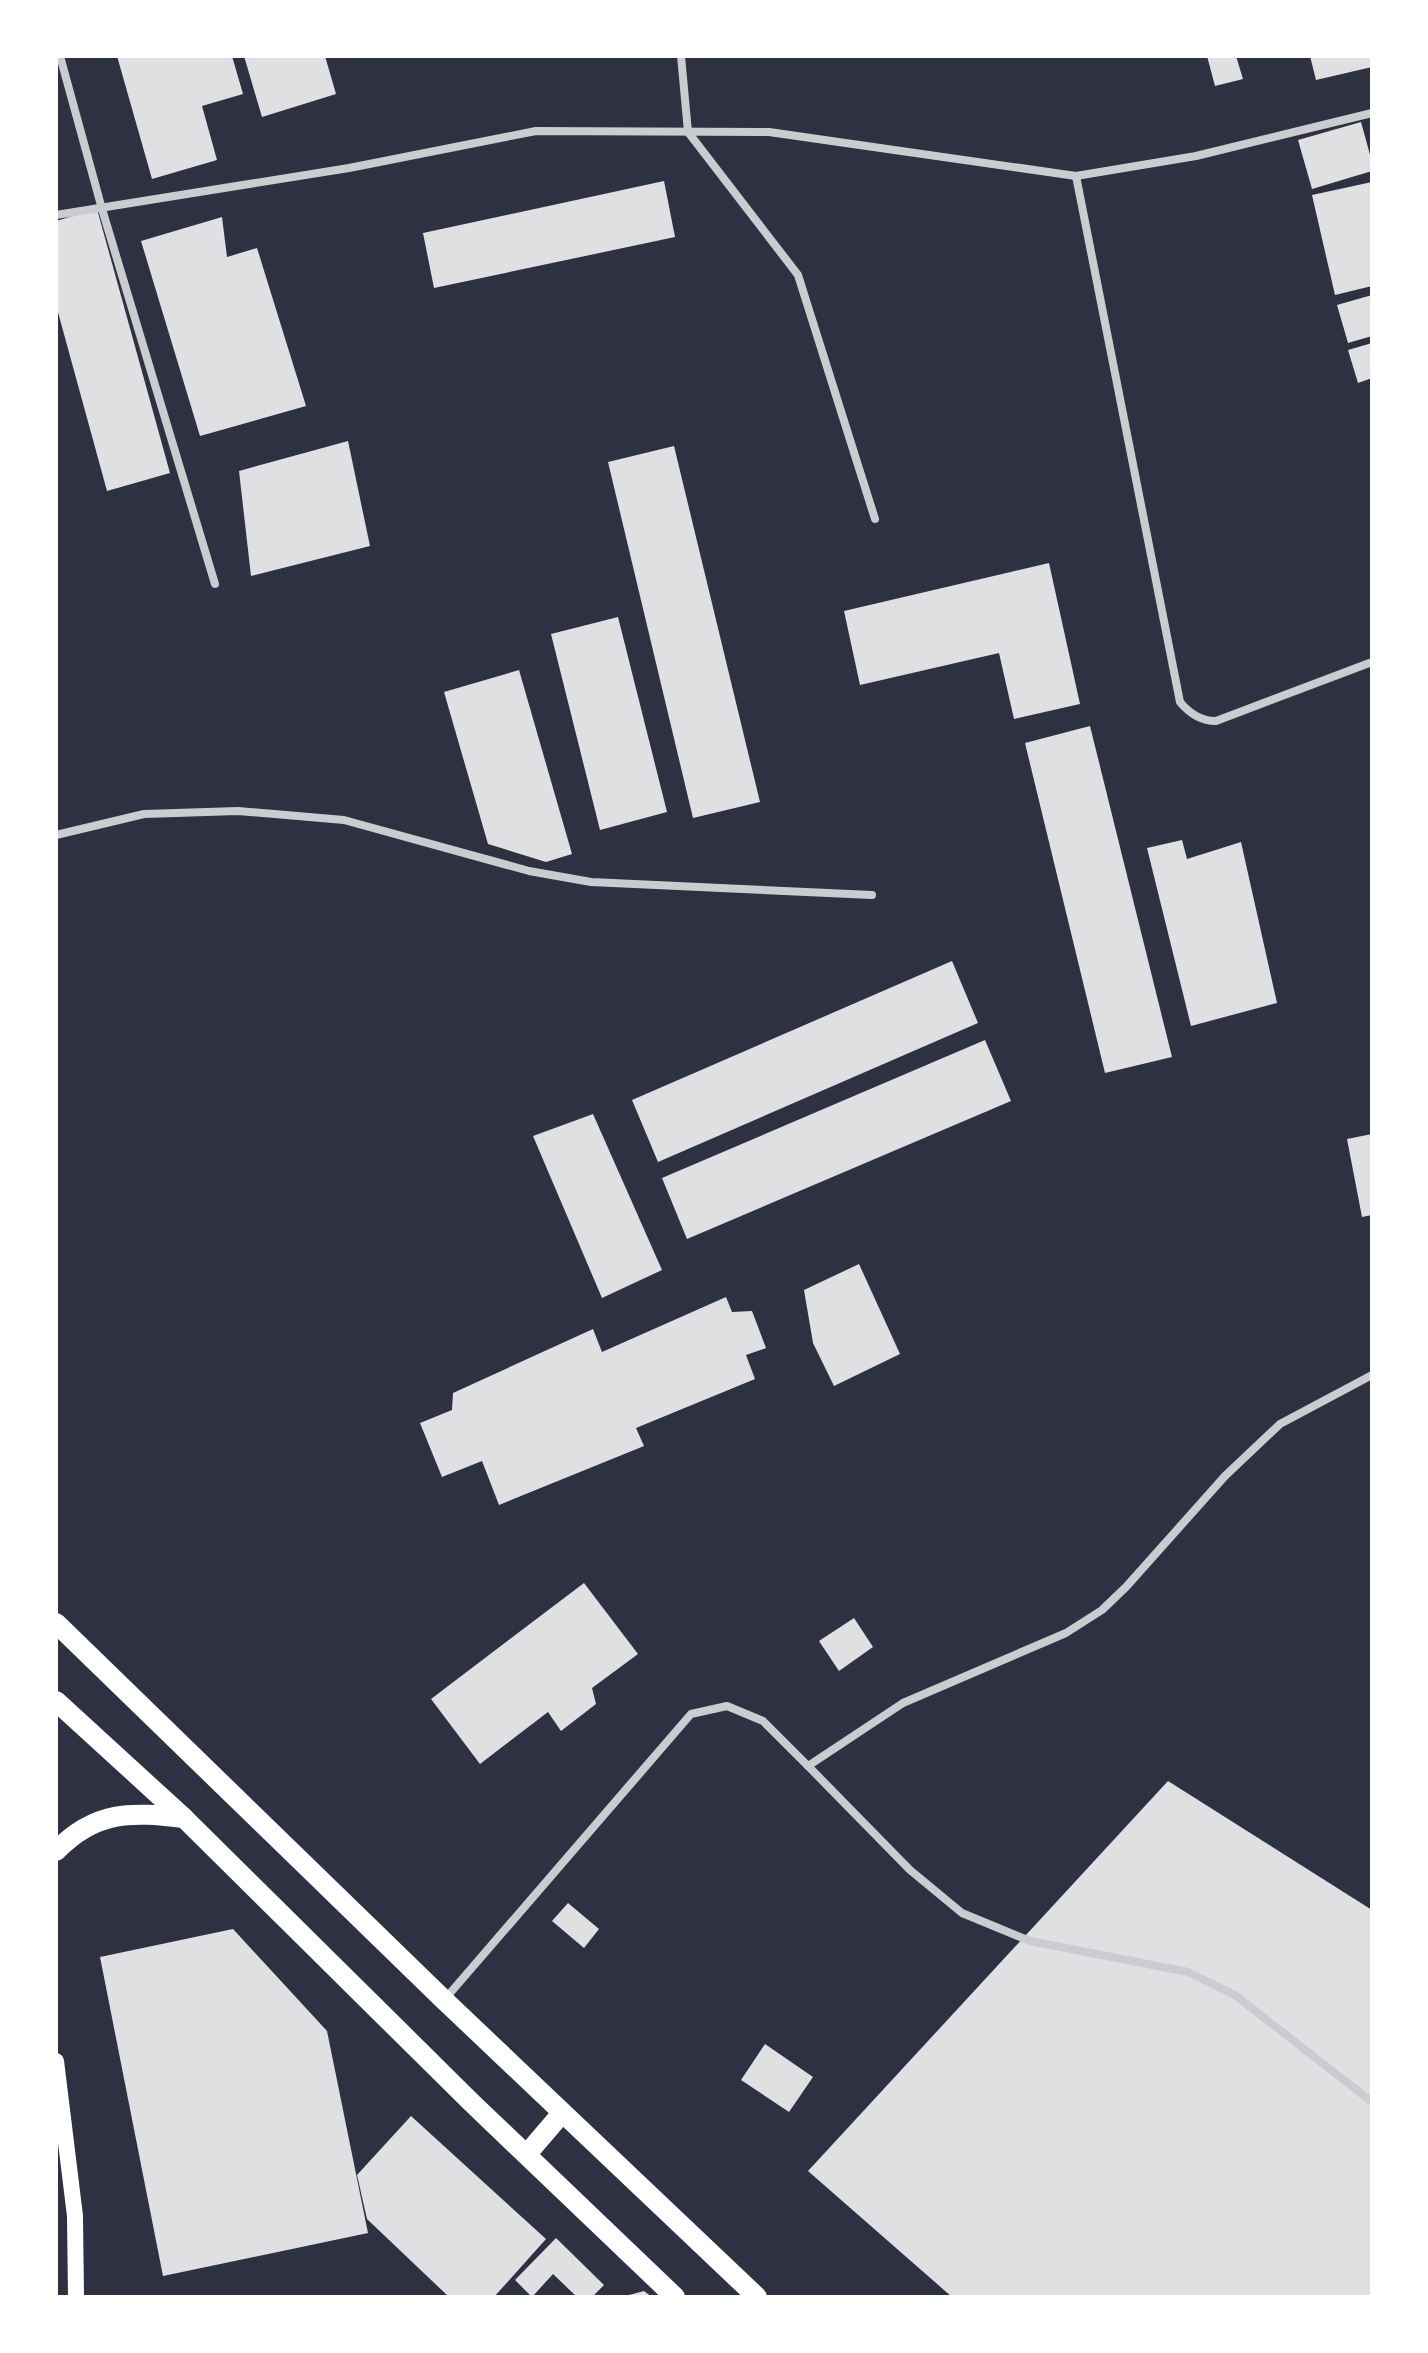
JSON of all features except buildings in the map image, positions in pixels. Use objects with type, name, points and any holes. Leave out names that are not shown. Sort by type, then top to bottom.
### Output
[{"type":"main road","points":[[56,1623],[444,2000],[757,2297]]},
{"type":"main road","points":[[56,1701],[184,1818],[472,2103],[675,2297]]},
{"type":"main road","points":[[56,1851],[81,1830],[113,1815],[152,1814],[184,1818]]},
{"type":"main road","points":[[56,2061],[75,2216],[76,2297]]},
{"type":"main road","points":[[527,2154],[562,2113]]},
{"type":"street","points":[[60,56],[102,209],[215,584]]},
{"type":"street","points":[[681,56],[688,132],[798,275],[875,519]]},
{"type":"street","points":[[56,215],[349,168],[536,131],[769,132],[1076,176],[1196,156],[1372,113]]},
{"type":"street","points":[[1076,176],[1180,702],[1207,721],[1216,721],[1372,662]]},
{"type":"street","points":[[56,835],[144,814],[238,811],[344,820],[529,871],[591,882],[872,895]]},
{"type":"street","points":[[808,1766],[903,1703],[1066,1633],[1102,1610],[1225,1476],[1280,1424],[1372,1375]]},
{"type":"street","points":[[444,2000],[691,1714],[727,1706],[763,1721],[910,1870],[962,1913],[1030,1941],[1188,1972],[1235,1995],[1372,2102]]}]
